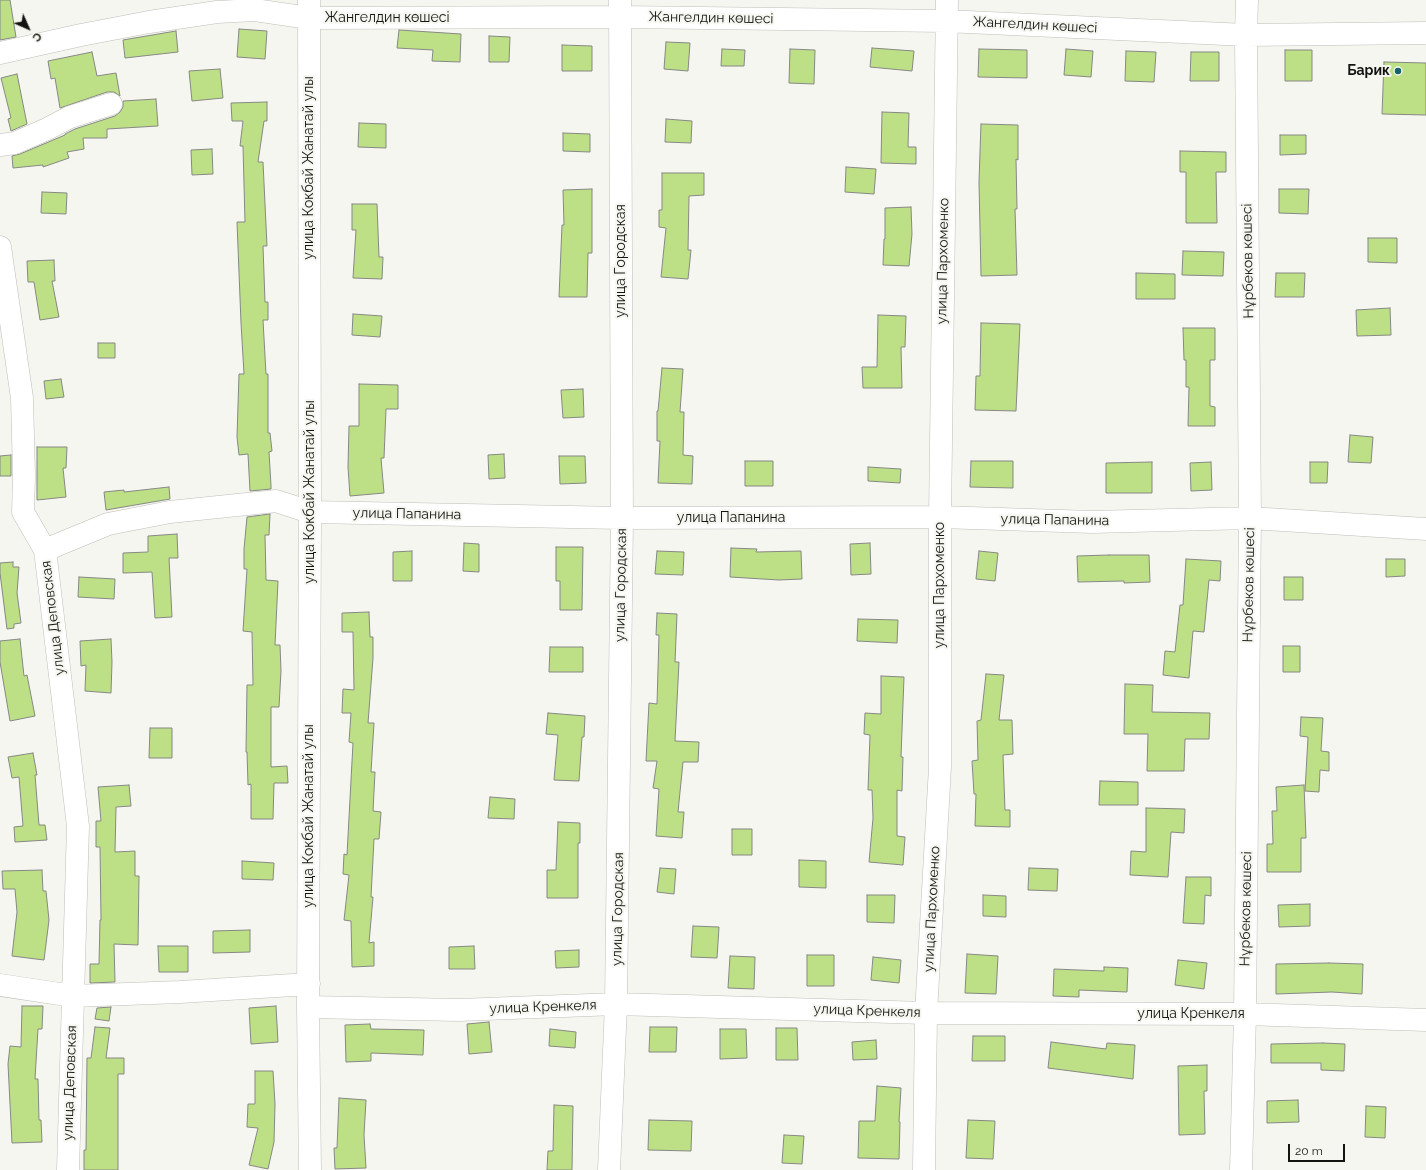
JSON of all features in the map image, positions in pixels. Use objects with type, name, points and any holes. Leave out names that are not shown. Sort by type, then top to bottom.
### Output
[{"type":"street","name":"Нұрбеков көшесі","points":[[1242,1170],[1250,518],[1247,0]]},
{"type":"street","name":"Жангелдин көшесі","points":[[0,53],[134,24],[217,12],[309,9],[620,8],[947,10],[1246,34],[1426,34]]},
{"type":"street","name":"улица Городская","points":[[609,1170],[616,1004],[622,518],[620,8]]},
{"type":"street","name":"улица Кокбай Жанатай улы","points":[[309,9],[310,512],[308,1007],[310,1170]]},
{"type":"street","name":"улица Пархоменко","points":[[924,1170],[926,1013],[940,767],[940,517],[947,10]]},
{"type":"street","points":[[0,145],[15,143],[70,117],[111,104]]},
{"type":"street","name":"улица Деповская","points":[[0,247],[22,398],[24,476],[23,512],[45,550],[78,826],[68,1170]]},
{"type":"street","name":"улица Папанина","points":[[45,550],[108,524],[170,512],[276,501],[310,512],[622,518],[940,517],[1092,522],[1250,518],[1426,529]]},
{"type":"street","points":[[0,985],[73,996],[180,992],[309,984]]},
{"type":"street","name":"улица Кренкеля","points":[[308,1007],[459,1010],[616,1004],[926,1013],[1245,1014],[1426,1020]]},
{"type":"building","points":[[0,0],[10,0],[16,37],[0,40]]},
{"type":"building","points":[[239,29],[267,31],[265,59],[237,57]]},
{"type":"building","points":[[399,30],[461,34],[460,62],[432,61],[433,50],[397,48]]},
{"type":"building","points":[[176,31],[178,52],[125,58],[123,40]]},
{"type":"building","points":[[489,36],[510,37],[509,62],[489,62]]},
{"type":"building","points":[[666,42],[690,43],[688,71],[664,69]]},
{"type":"building","points":[[562,45],[592,46],[592,71],[562,71]]},
{"type":"building","points":[[872,48],[914,51],[912,71],[870,67]]},
{"type":"building","points":[[722,49],[745,50],[744,66],[721,66]]},
{"type":"building","points":[[790,49],[815,50],[814,84],[789,83]]},
{"type":"building","points":[[979,49],[1027,50],[1027,78],[978,77]]},
{"type":"building","points":[[1066,49],[1093,51],[1091,77],[1064,75]]},
{"type":"building","points":[[1285,50],[1312,50],[1312,81],[1285,81]]},
{"type":"building","points":[[1126,51],[1156,52],[1154,82],[1125,81]]},
{"type":"building","points":[[92,52],[97,76],[116,73],[120,96],[114,92],[107,92],[60,108],[55,78],[51,79],[48,61]]},
{"type":"building","points":[[1191,52],[1219,52],[1219,81],[1190,81]]},
{"type":"building","points":[[1384,62],[1426,63],[1426,115],[1382,114]]},
{"type":"building","points":[[220,69],[223,98],[192,101],[189,71]]},
{"type":"building","points":[[17,74],[27,124],[11,131],[8,119],[11,118],[1,78]]},
{"type":"building","points":[[156,99],[158,126],[107,129],[107,138],[83,138],[84,149],[67,152],[69,158],[43,167],[43,165],[13,168],[12,156],[65,135],[75,129],[115,116],[123,107],[123,101]]},
{"type":"building","points":[[267,102],[267,121],[264,121],[258,162],[263,162],[267,246],[263,246],[265,302],[268,302],[268,320],[263,320],[266,374],[268,374],[268,433],[270,433],[272,451],[269,452],[271,489],[250,491],[248,454],[239,455],[237,437],[239,374],[244,374],[237,222],[245,222],[243,146],[240,146],[243,121],[232,121],[231,103]]},
{"type":"building","points":[[882,112],[909,113],[908,147],[916,147],[916,164],[881,163]]},
{"type":"building","points":[[666,119],[692,121],[691,143],[665,142]]},
{"type":"building","points":[[359,123],[386,124],[386,148],[358,147]]},
{"type":"building","points":[[981,124],[1018,125],[1018,160],[1016,159],[1017,209],[1015,209],[1017,275],[981,276],[979,182]]},
{"type":"building","points":[[563,133],[590,134],[590,152],[563,151]]},
{"type":"building","points":[[1280,135],[1306,135],[1306,154],[1280,155]]},
{"type":"building","points":[[212,149],[213,174],[192,175],[191,150]]},
{"type":"building","points":[[1180,151],[1226,152],[1226,172],[1216,172],[1217,223],[1186,223],[1186,172],[1180,172]]},
{"type":"building","points":[[846,167],[876,169],[874,194],[845,192]]},
{"type":"building","points":[[662,173],[704,173],[704,195],[689,196],[688,250],[691,250],[688,279],[661,277],[666,228],[659,227],[659,210],[662,210]]},
{"type":"building","points":[[592,189],[592,253],[588,253],[587,297],[559,297],[562,225],[564,225],[563,190]]},
{"type":"building","points":[[1279,189],[1309,189],[1308,214],[1279,213]]},
{"type":"building","points":[[42,192],[67,193],[66,214],[41,213]]},
{"type":"building","points":[[352,204],[377,204],[379,257],[383,257],[382,279],[353,278],[356,230],[352,230]]},
{"type":"building","points":[[911,207],[912,234],[909,266],[883,265],[885,208]]},
{"type":"building","points":[[1368,238],[1397,238],[1397,263],[1368,262]]},
{"type":"building","points":[[1183,251],[1224,252],[1223,276],[1182,275]]},
{"type":"building","points":[[54,260],[55,281],[52,281],[59,317],[40,320],[34,282],[28,282],[27,261]]},
{"type":"building","points":[[1136,273],[1175,274],[1175,299],[1136,299]]},
{"type":"building","points":[[1276,273],[1305,273],[1304,297],[1275,297]]},
{"type":"building","points":[[1390,308],[1391,335],[1357,336],[1356,310]]},
{"type":"building","points":[[353,314],[382,316],[380,337],[352,335]]},
{"type":"building","points":[[878,315],[906,316],[905,347],[901,347],[902,388],[863,388],[862,367],[877,367]]},
{"type":"building","points":[[981,323],[1020,324],[1016,411],[975,410],[976,376],[980,376]]},
{"type":"building","points":[[1183,328],[1215,328],[1215,360],[1210,360],[1210,406],[1215,407],[1215,426],[1188,426],[1189,387],[1186,387],[1186,360],[1184,360]]},
{"type":"building","points":[[98,343],[115,343],[115,358],[98,358]]},
{"type":"building","points":[[662,368],[683,369],[680,412],[684,412],[683,455],[693,456],[692,484],[658,483],[660,441],[657,441],[657,411]]},
{"type":"building","points":[[61,379],[64,397],[46,399],[44,381]]},
{"type":"building","points":[[359,384],[398,385],[398,409],[386,409],[384,458],[381,458],[384,493],[350,496],[348,467],[349,426],[359,426]]},
{"type":"building","points":[[583,389],[584,417],[563,418],[561,390]]},
{"type":"building","points":[[1350,435],[1373,437],[1371,463],[1348,462]]},
{"type":"building","points":[[37,447],[67,447],[66,468],[63,468],[66,497],[37,500]]},
{"type":"building","points":[[504,454],[505,478],[489,479],[488,455]]},
{"type":"building","points":[[11,455],[11,476],[0,476],[0,456]]},
{"type":"building","points":[[559,456],[585,456],[586,483],[560,484]]},
{"type":"building","points":[[745,461],[773,461],[773,486],[745,486]]},
{"type":"building","points":[[971,461],[1013,461],[1013,488],[970,487]]},
{"type":"building","points":[[1152,462],[1152,493],[1106,493],[1106,463]]},
{"type":"building","points":[[1211,462],[1212,490],[1191,491],[1190,463]]},
{"type":"building","points":[[1310,462],[1328,462],[1327,483],[1310,483]]},
{"type":"building","points":[[868,467],[901,469],[900,483],[868,481]]},
{"type":"building","points":[[169,487],[170,499],[106,510],[104,492],[124,490],[124,492]]},
{"type":"building","points":[[270,514],[269,535],[265,535],[266,580],[278,581],[275,645],[280,645],[281,671],[279,707],[271,707],[271,767],[287,766],[288,783],[274,783],[273,819],[251,819],[251,784],[248,785],[246,752],[247,685],[253,685],[252,632],[243,631],[247,569],[244,569],[244,549],[247,517]]},
{"type":"building","points":[[177,534],[178,558],[169,558],[172,617],[155,618],[152,572],[123,573],[123,553],[148,552],[148,536]]},
{"type":"building","points":[[464,543],[479,544],[479,572],[463,571]]},
{"type":"building","points":[[870,543],[871,574],[851,575],[850,544]]},
{"type":"building","points":[[556,547],[583,547],[582,610],[560,610],[560,581],[556,581]]},
{"type":"building","points":[[731,548],[757,549],[756,552],[801,551],[802,579],[779,580],[730,577]]},
{"type":"building","points":[[412,551],[412,581],[393,581],[393,552]]},
{"type":"building","points":[[657,551],[684,552],[683,575],[655,574]]},
{"type":"building","points":[[979,551],[998,553],[995,581],[976,579]]},
{"type":"building","points":[[1149,555],[1150,582],[1078,582],[1077,556]]},
{"type":"building","points":[[1186,559],[1221,561],[1220,581],[1209,580],[1204,632],[1193,631],[1189,678],[1163,675],[1165,651],[1175,652],[1180,605],[1183,605]]},
{"type":"building","points":[[1386,559],[1405,559],[1405,576],[1386,577]]},
{"type":"building","points":[[13,562],[13,567],[19,567],[17,593],[21,623],[14,624],[14,628],[7,629],[0,563]]},
{"type":"building","points":[[79,577],[115,579],[114,599],[78,597]]},
{"type":"building","points":[[1284,577],[1303,577],[1303,600],[1284,600]]},
{"type":"building","points":[[369,612],[370,637],[373,637],[373,658],[368,723],[374,723],[371,772],[375,772],[373,811],[381,812],[379,839],[374,839],[371,897],[373,897],[369,943],[374,942],[374,966],[352,967],[351,921],[344,920],[349,875],[343,874],[344,854],[347,855],[353,743],[349,742],[351,713],[342,713],[343,689],[354,690],[353,632],[342,632],[342,613]]},
{"type":"building","points":[[657,613],[677,614],[675,662],[679,662],[675,741],[699,742],[698,762],[683,762],[678,812],[684,812],[682,838],[656,836],[659,789],[653,788],[657,761],[646,761],[649,703],[657,704],[659,635],[656,635]]},
{"type":"building","points":[[858,619],[898,620],[897,643],[857,641]]},
{"type":"building","points":[[20,639],[24,676],[27,675],[35,716],[10,721],[0,662],[0,641]]},
{"type":"building","points":[[111,639],[111,693],[85,691],[86,665],[81,666],[80,641]]},
{"type":"building","points":[[1283,646],[1300,646],[1300,672],[1283,672]]},
{"type":"building","points":[[550,647],[583,647],[583,672],[549,672]]},
{"type":"building","points":[[986,674],[1004,675],[999,720],[1012,720],[1013,754],[1003,755],[1005,810],[1010,810],[1010,827],[975,826],[976,794],[974,794],[972,761],[978,760],[977,721],[981,720]]},
{"type":"building","points":[[881,676],[904,677],[901,757],[903,757],[902,791],[897,790],[897,836],[905,837],[903,865],[869,862],[873,818],[872,790],[868,790],[870,735],[864,734],[865,713],[881,714]]},
{"type":"building","points":[[1125,684],[1153,685],[1152,712],[1210,713],[1209,739],[1185,739],[1184,771],[1147,771],[1148,734],[1124,734]]},
{"type":"building","points":[[548,713],[585,716],[579,781],[554,780],[558,735],[546,734]]},
{"type":"building","points":[[1301,717],[1323,718],[1321,751],[1329,752],[1329,771],[1320,770],[1319,792],[1305,791],[1308,737],[1300,736]]},
{"type":"building","points":[[150,728],[172,728],[172,758],[149,758]]},
{"type":"building","points":[[33,753],[37,775],[35,775],[39,825],[45,825],[47,840],[15,842],[14,827],[23,826],[19,777],[12,778],[8,757]]},
{"type":"building","points":[[1100,781],[1138,782],[1138,805],[1099,805]]},
{"type":"building","points":[[129,785],[131,806],[116,807],[115,852],[135,851],[135,876],[139,876],[138,945],[114,944],[115,982],[90,983],[90,964],[99,964],[101,920],[100,847],[96,847],[96,821],[101,821],[98,787]]},
{"type":"building","points":[[1304,785],[1306,838],[1301,838],[1301,872],[1267,872],[1267,844],[1273,844],[1272,811],[1277,811],[1276,787]]},
{"type":"building","points":[[490,797],[515,799],[514,819],[488,818]]},
{"type":"building","points":[[1146,808],[1185,809],[1184,833],[1171,832],[1168,877],[1130,875],[1131,851],[1146,852]]},
{"type":"building","points":[[558,822],[580,823],[580,843],[578,843],[578,898],[547,898],[547,870],[556,870]]},
{"type":"building","points":[[732,829],[752,829],[752,855],[732,855]]},
{"type":"building","points":[[799,860],[826,861],[826,888],[799,887]]},
{"type":"building","points":[[242,861],[274,863],[273,880],[242,879]]},
{"type":"building","points":[[660,868],[676,869],[674,894],[657,892]]},
{"type":"building","points":[[1029,868],[1058,869],[1057,891],[1028,890]]},
{"type":"building","points":[[42,870],[43,891],[46,891],[49,920],[44,960],[12,956],[17,912],[15,889],[3,889],[2,871]]},
{"type":"building","points":[[1186,877],[1211,877],[1211,896],[1205,895],[1204,924],[1183,923]]},
{"type":"building","points":[[867,895],[895,895],[894,923],[867,922]]},
{"type":"building","points":[[983,895],[1006,896],[1006,917],[983,916]]},
{"type":"building","points":[[1310,904],[1310,926],[1279,927],[1278,905]]},
{"type":"building","points":[[693,926],[719,927],[717,958],[691,957]]},
{"type":"building","points":[[250,930],[250,952],[213,953],[213,931]]},
{"type":"building","points":[[158,946],[188,946],[188,972],[159,972]]},
{"type":"building","points":[[474,946],[475,969],[449,969],[449,947]]},
{"type":"building","points":[[579,950],[579,967],[556,968],[555,951]]},
{"type":"building","points":[[967,954],[998,956],[996,994],[965,993]]},
{"type":"building","points":[[807,955],[834,955],[834,986],[807,986]]},
{"type":"building","points":[[730,956],[755,957],[754,989],[728,988]]},
{"type":"building","points":[[873,957],[901,960],[899,983],[871,980]]},
{"type":"building","points":[[1178,960],[1207,963],[1204,989],[1175,985]]},
{"type":"building","points":[[1276,964],[1363,964],[1362,994],[1332,992],[1276,994]]},
{"type":"building","points":[[1104,967],[1128,968],[1127,992],[1079,990],[1079,997],[1053,996],[1054,969],[1104,971]]},
{"type":"building","points":[[22,1006],[43,1006],[42,1029],[38,1029],[35,1079],[38,1079],[39,1120],[41,1120],[42,1142],[12,1143],[8,1064],[10,1046],[21,1047]]},
{"type":"building","points":[[276,1006],[278,1042],[251,1044],[249,1008]]},
{"type":"building","points":[[111,1007],[109,1021],[95,1019],[97,1008]]},
{"type":"building","points":[[489,1022],[492,1052],[469,1054],[467,1024]]},
{"type":"building","points":[[370,1024],[371,1029],[424,1030],[423,1055],[371,1053],[371,1061],[346,1062],[345,1025]]},
{"type":"building","points":[[95,1027],[110,1028],[106,1058],[124,1058],[124,1074],[118,1074],[118,1170],[84,1170],[84,1150],[86,1150],[87,1058],[91,1058]]},
{"type":"building","points":[[650,1027],[677,1027],[676,1052],[649,1052]]},
{"type":"building","points":[[776,1028],[797,1028],[798,1060],[776,1060]]},
{"type":"building","points":[[550,1029],[576,1032],[575,1048],[549,1046]]},
{"type":"building","points":[[720,1029],[746,1029],[747,1058],[720,1059]]},
{"type":"building","points":[[973,1036],[1005,1036],[1005,1061],[972,1061]]},
{"type":"building","points":[[876,1040],[877,1059],[853,1060],[852,1042]]},
{"type":"building","points":[[1051,1042],[1106,1049],[1107,1043],[1135,1045],[1133,1079],[1048,1068]]},
{"type":"building","points":[[1271,1044],[1345,1044],[1344,1071],[1321,1070],[1321,1063],[1271,1063]]},
{"type":"building","points":[[1207,1065],[1207,1091],[1204,1091],[1205,1134],[1179,1135],[1178,1066]]},
{"type":"building","points":[[255,1071],[273,1071],[275,1104],[274,1142],[268,1169],[249,1165],[258,1128],[247,1127],[248,1104],[255,1104]]},
{"type":"building","points":[[877,1086],[901,1088],[899,1159],[858,1158],[859,1121],[875,1121]]},
{"type":"building","points":[[339,1098],[366,1100],[364,1135],[366,1168],[335,1169],[334,1148],[337,1148]]},
{"type":"building","points":[[1298,1100],[1299,1122],[1267,1123],[1267,1101]]},
{"type":"building","points":[[554,1105],[573,1106],[572,1170],[547,1170],[548,1151],[553,1151]]},
{"type":"building","points":[[1366,1106],[1386,1107],[1385,1138],[1365,1137]]},
{"type":"building","points":[[649,1120],[692,1121],[691,1151],[648,1150]]},
{"type":"building","points":[[968,1120],[995,1121],[993,1159],[966,1158]]},
{"type":"building","points":[[784,1135],[804,1136],[802,1164],[782,1163]]},
{"type":"place","name":"Барик","points":[[1398,71]]}]
